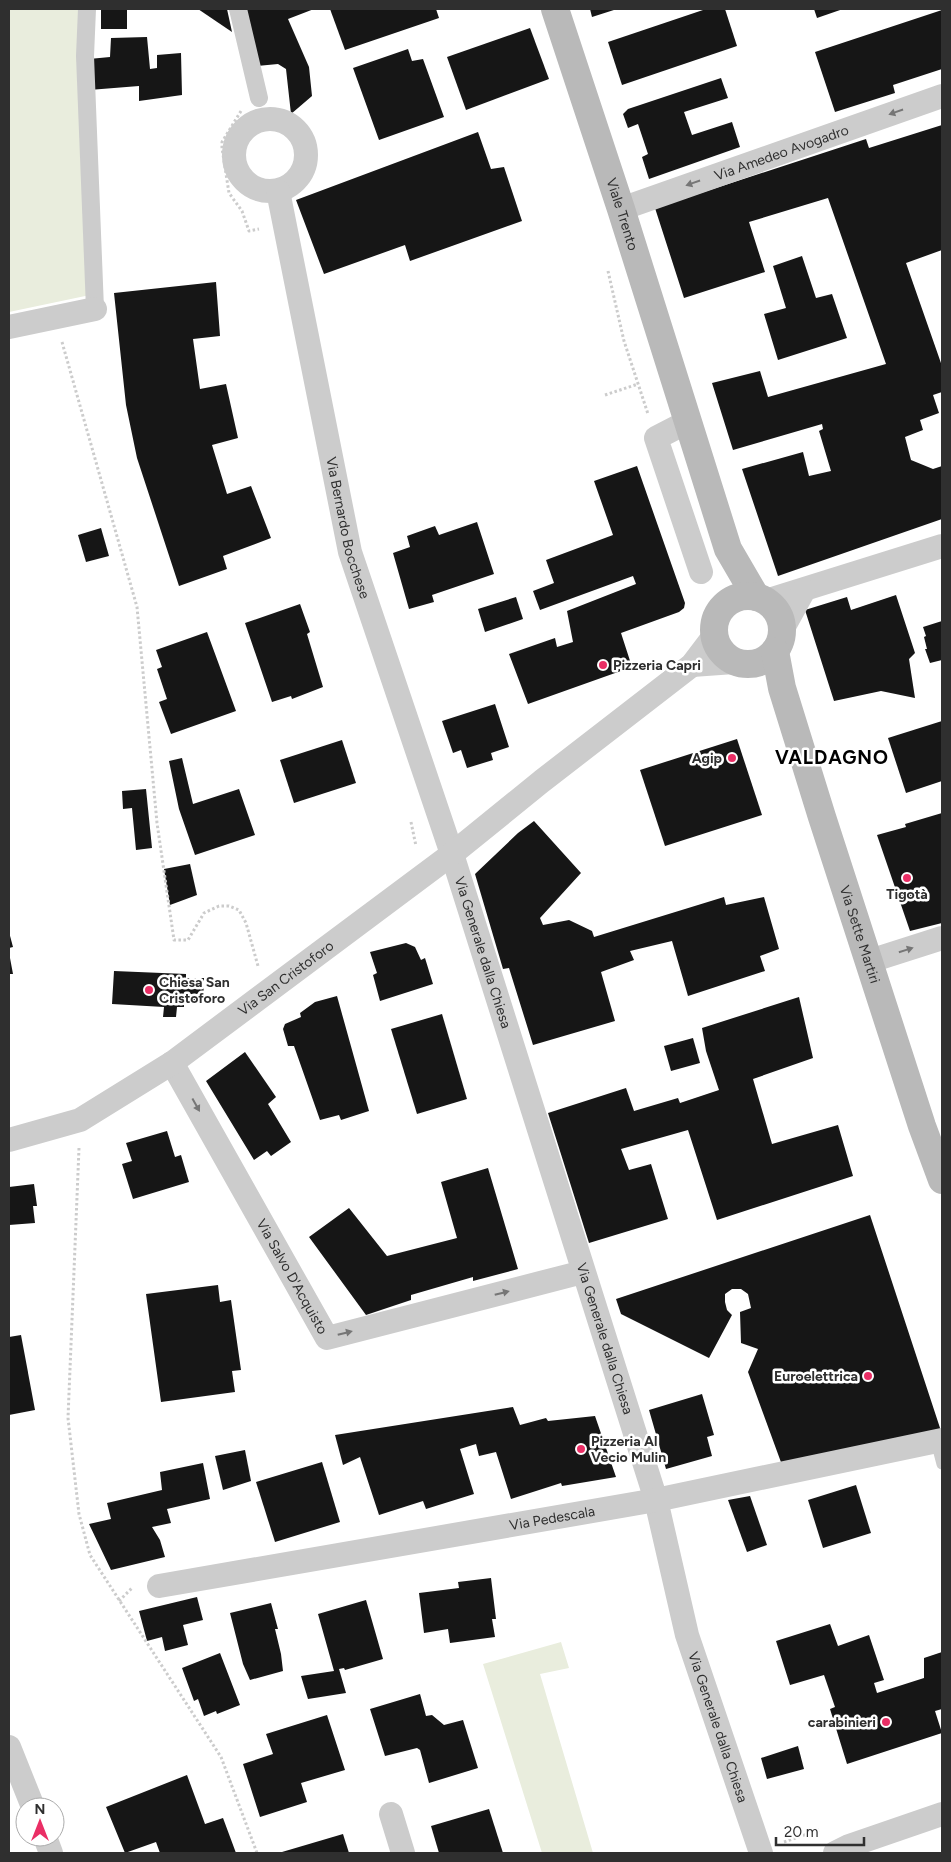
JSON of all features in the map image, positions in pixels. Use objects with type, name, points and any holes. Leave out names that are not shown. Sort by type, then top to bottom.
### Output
[{"type":"main road","name":"Viale Trento","points":[[555,9],[621,208],[728,550]]},
{"type":"main road","points":[[728,550],[761,599],[774,609],[780,618],[779,640],[767,659],[756,663],[740,663]]},
{"type":"main road","points":[[728,550],[716,625],[718,646],[725,655],[782,688]]},
{"type":"main road","points":[[716,625],[724,605],[734,599],[744,596],[761,599]]},
{"type":"main road","name":"Via Sette Martiri","points":[[779,640],[782,688],[922,1126],[942,1180]]},
{"type":"street","points":[[9,327],[95,309],[85,56],[87,9]]},
{"type":"street","points":[[238,9],[259,98]]},
{"type":"street","name":"Via Amedeo Avogadro","points":[[621,208],[942,96]]},
{"type":"street","name":"Via Bernardo Bocchese","points":[[278,191],[350,552],[452,854]]},
{"type":"street","points":[[687,422],[656,438],[701,572]]},
{"type":"street","points":[[761,599],[804,590],[942,546]]},
{"type":"street","points":[[779,640],[804,590]]},
{"type":"street","name":"Via San Cristoforo","points":[[9,1140],[80,1120],[172,1063],[452,854],[542,781],[692,665],[716,625]]},
{"type":"street","points":[[692,665],[740,663]]},
{"type":"street","name":"Via Generale dalla Chiesa","points":[[452,854],[656,1500],[687,1635],[761,1853]]},
{"type":"street","points":[[870,962],[942,938]]},
{"type":"street","name":"Via Salvo D'Acquisto","points":[[172,1063],[327,1338],[583,1272]]},
{"type":"street","name":"Via Pedescala","points":[[159,1586],[656,1500],[939,1440]]},
{"type":"street","points":[[9,1747],[29,1797]]},
{"type":"street","points":[[391,1814],[403,1853]]},
{"type":"street","points":[[835,1853],[849,1846],[942,1814]]},
{"type":"lane","points":[[939,1440],[942,1464]]},
{"type":"path","points":[[607,268],[624,341],[656,438]]},
{"type":"path","points":[[55,317],[137,607],[157,823],[174,940],[188,940],[204,913],[219,906],[230,906],[239,910],[246,923],[266,993]]},
{"type":"path","points":[[606,395],[638,384]]},
{"type":"path","points":[[80,1120],[68,1418],[79,1514],[90,1555],[221,1757],[256,1853]]},
{"type":"path","points":[[119,1601],[124,1596]]},
{"type":"green space","points":[[9,9],[80,9],[90,295],[9,312]]},
{"type":"green space","points":[[561,1642],[569,1668],[540,1674],[593,1853],[542,1853],[483,1664]]},
{"type":"building","points":[[101,9],[127,9],[127,29],[101,29]]},
{"type":"building","points":[[198,9],[227,9],[232,32]]},
{"type":"building","points":[[245,9],[314,9],[288,19],[309,67],[312,96],[291,114],[286,69],[278,64],[257,66]]},
{"type":"building","points":[[330,9],[436,9],[439,18],[345,50]]},
{"type":"building","points":[[590,9],[617,9],[592,17]]},
{"type":"building","points":[[706,9],[725,9],[737,46],[622,85],[608,42]]},
{"type":"building","points":[[814,9],[843,9],[817,18]]},
{"type":"building","points":[[942,10],[942,69],[893,85],[895,93],[835,112],[815,52]]},
{"type":"building","points":[[530,28],[549,79],[466,110],[447,57]]},
{"type":"building","points":[[147,37],[150,69],[157,68],[157,55],[181,53],[182,95],[139,101],[139,86],[89,90],[89,59],[110,57],[111,38]]},
{"type":"building","points":[[408,49],[412,61],[423,59],[444,117],[379,140],[353,68]]},
{"type":"building","points":[[721,78],[728,98],[684,112],[692,135],[732,122],[740,147],[649,179],[642,157],[648,154],[638,124],[628,128],[623,114],[628,109]]},
{"type":"building","points":[[942,125],[942,250],[906,263],[942,366],[942,392],[933,395],[939,413],[920,420],[923,430],[905,437],[911,460],[933,469],[942,466],[942,519],[778,576],[742,469],[803,452],[809,476],[831,471],[819,431],[823,429],[822,424],[733,450],[712,383],[760,371],[768,397],[886,364],[828,198],[749,222],[765,272],[684,298],[655,208],[866,139],[869,148]]},
{"type":"building","points":[[478,132],[491,169],[504,167],[522,221],[410,261],[405,245],[324,274],[296,200]]},
{"type":"building","points":[[802,256],[816,298],[832,294],[847,338],[778,360],[764,314],[786,308],[773,266]]},
{"type":"building","points":[[216,282],[220,336],[193,339],[200,389],[226,384],[238,438],[212,445],[227,494],[251,486],[271,538],[223,556],[227,569],[179,586],[137,458],[126,405],[114,293]]},
{"type":"building","points":[[637,466],[685,603],[684,608],[679,612],[621,633],[632,667],[528,704],[509,654],[555,638],[557,647],[573,642],[567,611],[636,584],[633,576],[540,610],[533,591],[554,583],[546,560],[613,535],[594,481]]},
{"type":"building","points":[[477,522],[494,574],[432,595],[434,602],[409,609],[393,553],[410,547],[407,536],[435,526],[439,535]]},
{"type":"building","points":[[101,528],[109,556],[86,562],[78,535]]},
{"type":"building","points":[[896,595],[915,653],[909,659],[915,698],[881,691],[834,701],[805,610],[847,597],[851,610]]},
{"type":"building","points":[[516,597],[523,619],[485,632],[478,609]]},
{"type":"building","points":[[300,604],[310,632],[307,634],[323,687],[292,699],[291,696],[272,702],[245,623]]},
{"type":"building","points":[[942,621],[942,660],[930,663],[925,649],[927,649],[924,637],[926,636],[923,627]]},
{"type":"building","points":[[207,632],[236,711],[171,734],[159,702],[167,699],[157,669],[162,667],[156,650]]},
{"type":"building","points":[[495,704],[509,747],[491,753],[493,760],[467,768],[461,750],[453,753],[442,721]]},
{"type":"building","points":[[942,721],[942,781],[906,793],[888,738]]},
{"type":"building","points":[[737,739],[762,815],[665,846],[640,770]]},
{"type":"building","points":[[342,740],[356,783],[294,803],[280,760]]},
{"type":"building","points":[[182,758],[193,804],[239,789],[255,835],[195,855],[179,809],[169,761]]},
{"type":"building","points":[[146,789],[152,848],[136,850],[132,808],[123,809],[122,791]]},
{"type":"building","name":"Tigotà","points":[[942,813],[942,923],[910,931],[877,835],[906,827],[905,824]]},
{"type":"building","points":[[534,821],[581,873],[540,918],[543,925],[569,920],[592,931],[594,937],[724,897],[726,905],[764,897],[779,949],[760,956],[765,971],[688,996],[672,941],[630,951],[634,960],[601,972],[615,1021],[533,1045],[509,968],[503,969],[475,874],[518,833]]},
{"type":"building","points":[[190,864],[197,895],[170,905],[164,869]]},
{"type":"building","points":[[9,932],[13,947],[9,948]]},
{"type":"building","points":[[406,943],[415,947],[421,960],[425,958],[433,984],[380,1001],[373,975],[377,973],[370,952]]},
{"type":"building","points":[[10,958],[13,974],[9,974]]},
{"type":"building","name":"Chiesa San Cristoforo","points":[[114,971],[186,974],[186,978],[204,978],[203,1004],[184,1003],[184,1007],[177,1007],[176,1017],[163,1017],[164,1007],[112,1004]]},
{"type":"building","points":[[337,996],[369,1111],[341,1120],[339,1115],[320,1120],[294,1046],[288,1046],[283,1029],[285,1024],[301,1017],[300,1013],[315,1002]]},
{"type":"building","points":[[799,997],[813,1058],[753,1079],[772,1144],[838,1125],[853,1176],[717,1220],[688,1130],[621,1149],[629,1170],[651,1164],[668,1219],[589,1243],[548,1113],[626,1088],[634,1111],[678,1098],[680,1103],[719,1090],[706,1051],[702,1028]]},
{"type":"building","points":[[442,1014],[467,1099],[417,1114],[391,1029]]},
{"type":"building","points":[[693,1038],[700,1063],[671,1071],[664,1046]]},
{"type":"building","points":[[245,1052],[276,1097],[268,1104],[291,1142],[271,1156],[267,1151],[254,1160],[206,1081]]},
{"type":"building","points":[[167,1131],[175,1157],[181,1155],[189,1182],[133,1199],[122,1164],[132,1161],[126,1143]]},
{"type":"building","points":[[488,1168],[518,1269],[473,1281],[473,1277],[411,1295],[411,1300],[366,1315],[309,1237],[349,1208],[387,1256],[457,1238],[441,1182]]},
{"type":"building","points":[[34,1184],[37,1206],[33,1206],[35,1223],[9,1225],[9,1187]]},
{"type":"building","points":[[870,1215],[942,1434],[782,1465],[748,1372],[758,1349],[741,1343],[740,1312],[751,1308],[748,1294],[741,1289],[732,1289],[725,1294],[727,1310],[732,1315],[709,1358],[621,1314],[616,1299]]},
{"type":"building","points":[[218,1285],[220,1302],[231,1300],[241,1370],[232,1371],[235,1392],[161,1402],[146,1294]]},
{"type":"building","points":[[21,1335],[35,1410],[9,1415],[9,1337]]},
{"type":"building","points":[[702,1394],[714,1435],[707,1437],[712,1456],[666,1469],[649,1410]]},
{"type":"building","points":[[513,1407],[520,1425],[546,1418],[548,1421],[595,1416],[616,1477],[562,1486],[561,1483],[511,1499],[496,1452],[479,1456],[476,1444],[460,1449],[474,1494],[426,1509],[423,1501],[379,1515],[360,1457],[343,1465],[335,1435]]},
{"type":"building","points":[[245,1450],[251,1481],[223,1490],[215,1456]]},
{"type":"building","points":[[322,1462],[340,1522],[275,1542],[256,1482]]},
{"type":"building","points":[[203,1463],[210,1499],[167,1509],[171,1523],[152,1527],[160,1540],[165,1557],[111,1570],[89,1524],[111,1519],[107,1503],[162,1490],[160,1472]]},
{"type":"building","points":[[856,1485],[871,1533],[823,1548],[808,1500]]},
{"type":"building","points":[[750,1496],[767,1545],[747,1552],[728,1500]]},
{"type":"building","points":[[491,1578],[496,1619],[492,1619],[495,1637],[450,1643],[448,1629],[424,1633],[419,1593],[459,1588],[458,1582]]},
{"type":"building","points":[[197,1597],[203,1620],[183,1625],[188,1645],[165,1651],[162,1637],[147,1641],[139,1611]]},
{"type":"building","points":[[366,1600],[383,1659],[345,1670],[344,1668],[339,1669],[346,1693],[308,1699],[301,1676],[334,1671],[318,1614]]},
{"type":"building","points":[[271,1603],[278,1629],[275,1629],[283,1671],[250,1680],[243,1664],[230,1613]]},
{"type":"building","points":[[830,1624],[838,1646],[869,1635],[884,1680],[874,1683],[877,1693],[924,1678],[924,1658],[942,1652],[942,1709],[935,1711],[942,1733],[847,1764],[830,1709],[835,1707],[824,1675],[790,1685],[776,1641]]},
{"type":"building","points":[[220,1653],[240,1705],[217,1714],[216,1711],[204,1716],[198,1699],[194,1701],[182,1668]]},
{"type":"building","points":[[420,1694],[426,1716],[432,1715],[444,1725],[463,1720],[478,1768],[429,1783],[420,1750],[417,1748],[385,1756],[370,1709]]},
{"type":"building","points":[[327,1715],[345,1770],[301,1783],[307,1802],[260,1817],[243,1764],[273,1754],[266,1734]]},
{"type":"building","points":[[798,1746],[804,1769],[767,1779],[761,1758]]},
{"type":"building","points":[[187,1775],[205,1824],[223,1818],[236,1853],[160,1853],[156,1842],[125,1853],[106,1807]]},
{"type":"building","points":[[489,1809],[503,1853],[439,1853],[431,1826]]},
{"type":"building","points":[[343,1834],[349,1853],[282,1853],[282,1852]]},
{"type":"place","name":"Pizzeria Capri","points":[[603,665]]},
{"type":"place","name":"Agip","points":[[732,758]]},
{"type":"place","name":"Tigotà","points":[[907,878]]},
{"type":"place","name":"Chiesa San Cristoforo","points":[[149,990]]},
{"type":"place","name":"Euroelettrica","points":[[868,1376]]},
{"type":"place","name":"Pizzeria Al Vecio Mulin","points":[[581,1449]]},
{"type":"place","name":"carabinieri","points":[[886,1722]]},
{"type":"district","name":"VALDAGNO","points":[[832,757]]}]
